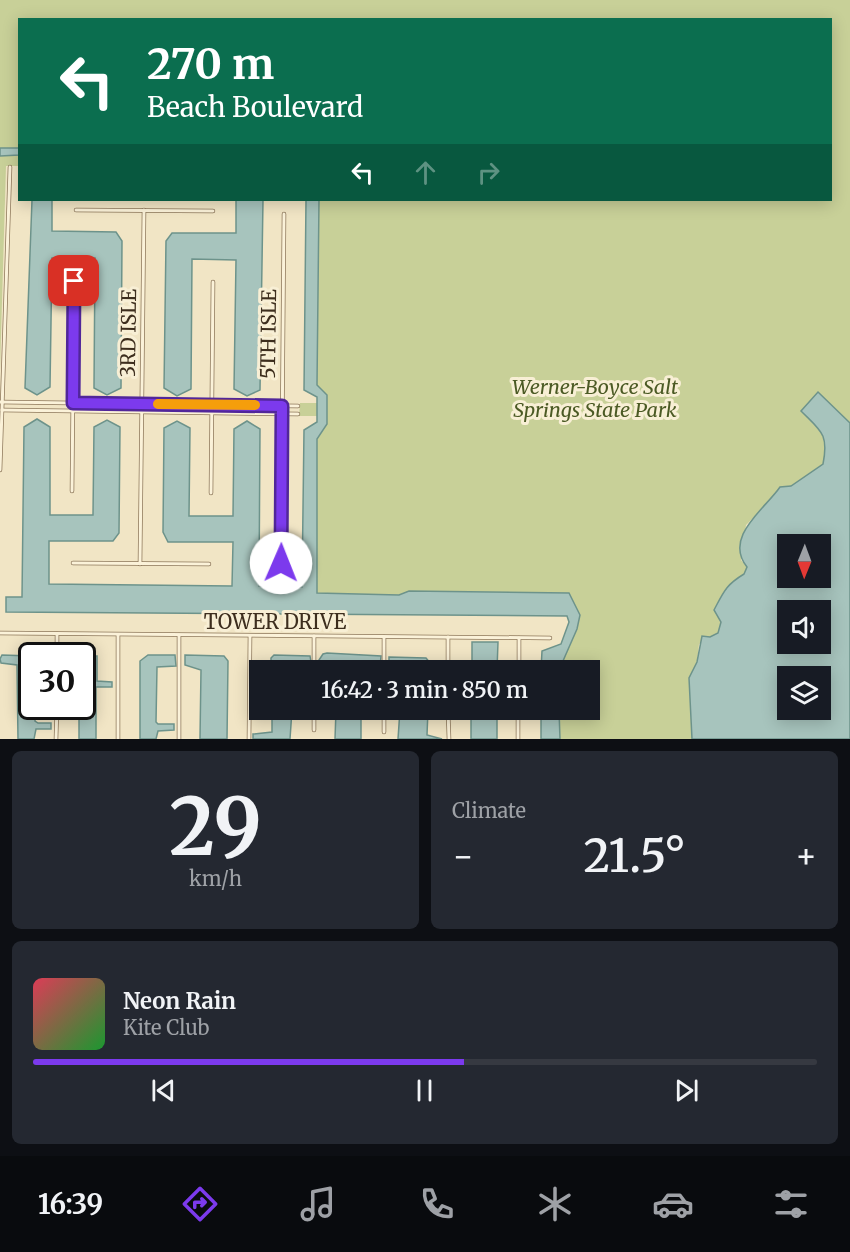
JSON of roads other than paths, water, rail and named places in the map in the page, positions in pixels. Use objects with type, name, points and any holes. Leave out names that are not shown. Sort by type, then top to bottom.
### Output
[{"type":"street","points":[[0,470],[10,167]]},
{"type":"street","points":[[76,210],[213,211]]},
{"type":"street","name":"3RD ISLE","points":[[140,564],[144,210]]},
{"type":"street","name":"5TH ISLE","points":[[281,563],[284,214]]},
{"type":"street","points":[[72,491],[74,281]]},
{"type":"street","points":[[211,493],[213,282]]},
{"type":"street","points":[[1,402],[298,406]]},
{"type":"street","points":[[1,410],[298,414]]},
{"type":"street","points":[[73,563],[209,564]]},
{"type":"street","name":"TOWER DRIVE","points":[[0,633],[550,638]]},
{"type":"street","points":[[57,634],[57,642]]},
{"type":"street","points":[[118,635],[118,739]]},
{"type":"street","points":[[179,635],[179,739]]},
{"type":"street","points":[[249,739],[250,636]]},
{"type":"street","points":[[314,636],[314,660]]},
{"type":"street","points":[[384,637],[384,660]]},
{"type":"street","points":[[448,637],[448,660]]},
{"type":"street","points":[[519,638],[519,660]]},
{"type":"street","points":[[56,739],[57,720]]},
{"type":"street","points":[[314,720],[314,730]]},
{"type":"street","points":[[384,720],[384,732]]},
{"type":"street","points":[[448,720],[448,739]]},
{"type":"street","points":[[518,739],[519,720]]},
{"type":"water","points":[[0,148],[18,148],[18,155],[0,156]]},
{"type":"water","points":[[32,201],[52,201],[52,231],[116,232],[122,241],[121,388],[107,395],[94,388],[95,258],[52,258],[50,387],[37,395],[25,388]]},
{"type":"water","points":[[236,201],[263,201],[260,390],[247,396],[234,389],[236,260],[192,259],[191,389],[177,396],[164,388],[166,241],[172,233],[236,233]]},
{"type":"water","points":[[306,201],[319,201],[317,385],[327,395],[327,424],[317,439],[317,593],[399,595],[409,591],[569,593],[580,615],[577,629],[563,660],[542,660],[542,651],[561,644],[569,622],[567,616],[6,612],[6,597],[22,597],[24,427],[37,419],[50,427],[50,515],[93,515],[94,427],[107,420],[120,427],[119,533],[113,541],[49,541],[49,584],[232,586],[233,542],[168,542],[163,532],[164,428],[177,421],[190,428],[189,516],[233,516],[234,429],[247,421],[260,429],[259,586],[302,587],[304,430],[317,422],[317,397],[304,390]]},
{"type":"water","points":[[818,392],[850,423],[850,739],[692,739],[689,678],[697,662],[702,636],[710,637],[718,633],[721,622],[714,610],[717,603],[726,589],[744,574],[747,567],[741,556],[740,545],[749,524],[780,487],[791,486],[823,464],[824,439],[801,411]]},
{"type":"water","points":[[472,642],[498,642],[497,660],[472,660]]},
{"type":"water","points":[[323,654],[381,656],[381,660],[319,660]]},
{"type":"water","points":[[2,655],[18,656],[18,720],[51,723],[51,729],[36,729],[34,739],[18,739],[17,665],[1,663]]},
{"type":"water","points":[[148,655],[175,655],[176,666],[157,667],[156,722],[174,724],[174,730],[158,731],[156,739],[140,739],[140,661]]},
{"type":"water","points":[[185,655],[224,656],[228,661],[227,739],[200,739],[201,670],[185,665]]},
{"type":"water","points":[[274,655],[310,656],[311,660],[271,660]]},
{"type":"water","points":[[96,656],[97,681],[112,682],[112,687],[96,687]]},
{"type":"water","points":[[389,657],[426,658],[428,660],[389,660]]},
{"type":"water","points":[[79,720],[96,720],[96,739],[79,739]]},
{"type":"water","points":[[272,720],[291,720],[290,739],[253,739],[253,734],[272,732]]},
{"type":"water","points":[[336,720],[361,720],[361,739],[335,739]]},
{"type":"water","points":[[399,720],[428,720],[427,735],[442,739],[398,739]]},
{"type":"water","points":[[471,720],[497,720],[497,739],[471,739]]},
{"type":"water","points":[[541,720],[559,720],[560,739],[541,739]]},
{"type":"park label","name":"Werner-Boyce Salt Springs State Park","points":[[595,398]]}]
